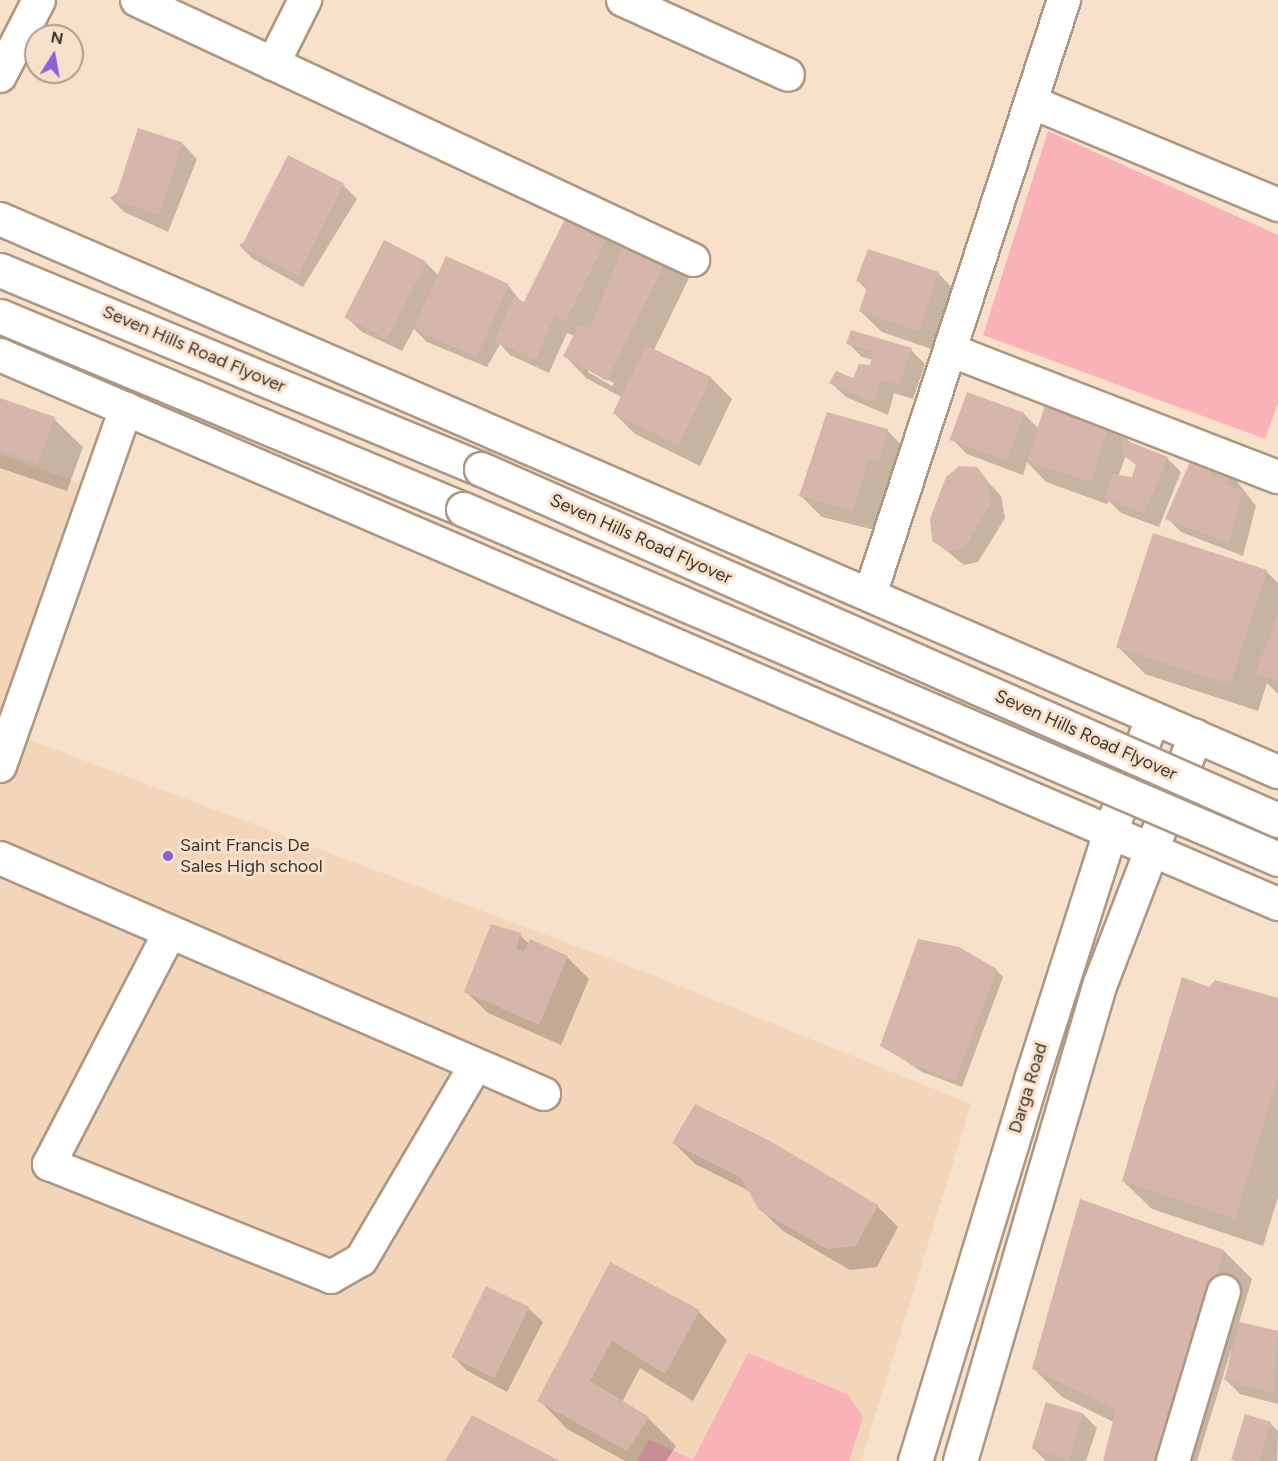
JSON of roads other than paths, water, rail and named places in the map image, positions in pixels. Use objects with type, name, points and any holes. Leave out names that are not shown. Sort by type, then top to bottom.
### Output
[{"type":"main road","name":"Seven Hills Road Flyover","points":[[0,270],[481,469],[1278,820]]},
{"type":"main road","name":"Seven Hills Road Flyover","points":[[0,315],[463,509],[1278,859]]},
{"type":"main road","name":"Darga Road","points":[[915,1461],[1110,831],[1152,718]]},
{"type":"main road","points":[[960,1461],[1100,983],[1195,736]]},
{"type":"street","points":[[0,76],[39,0]]},
{"type":"street","points":[[137,0],[693,260]]},
{"type":"street","points":[[273,64],[305,0]]},
{"type":"street","points":[[623,0],[788,75]]},
{"type":"street","points":[[870,595],[1064,0]]},
{"type":"street","points":[[1031,102],[1278,205]]},
{"type":"street","points":[[0,219],[1278,772]]},
{"type":"street","points":[[950,350],[1278,477]]},
{"type":"street","points":[[0,355],[1278,904]]},
{"type":"street","points":[[0,766],[126,409]]},
{"type":"street","points":[[0,858],[544,1094]]},
{"type":"street","points":[[170,932],[49,1164],[331,1277],[361,1260],[476,1065]]},
{"type":"street","points":[[1173,1461],[1224,1291]]},
{"type":"place","name":"Saint Francis De Sales High school","points":[[168,856]]}]
